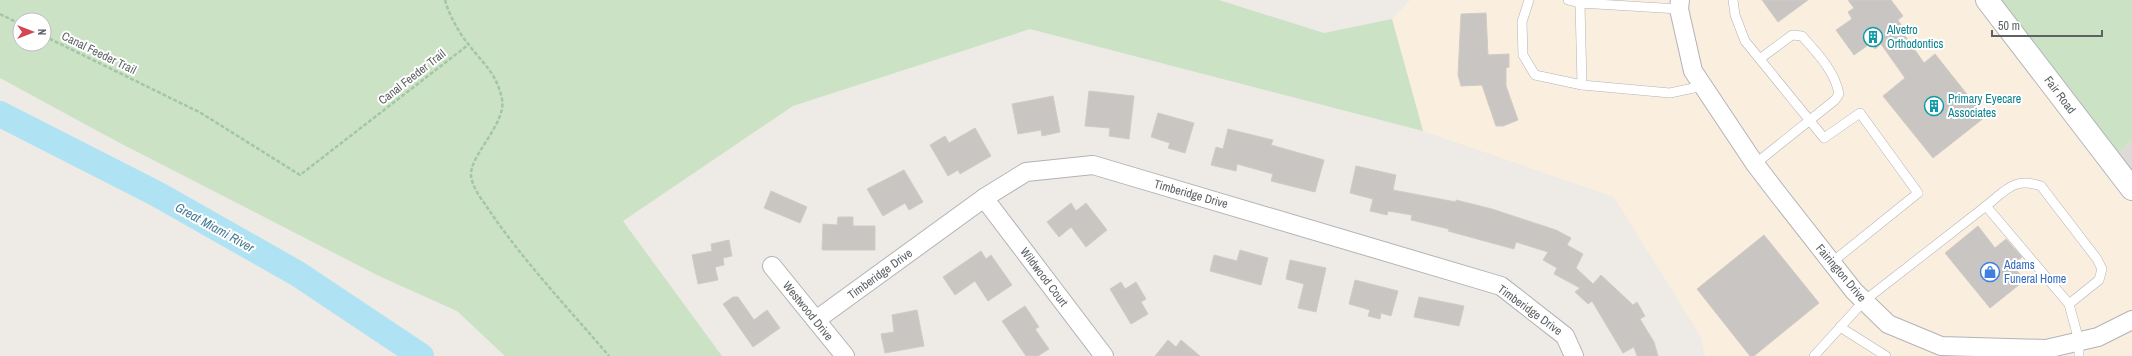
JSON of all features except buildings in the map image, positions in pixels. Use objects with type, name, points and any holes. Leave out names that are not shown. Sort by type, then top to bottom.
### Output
[{"type":"main road","name":"Fair Road","points":[[1987,0],[2132,189]]},
{"type":"street","name":"Fairington Drive","points":[[1680,5],[1693,71],[1755,164],[1864,301],[1888,324],[1939,351],[2035,352],[2046,349],[2079,349],[2098,337],[2132,320]]},
{"type":"street","name":"Timberidge Drive","points":[[816,320],[984,198],[1026,172],[1093,165],[1501,286],[1565,336],[1574,356]]},
{"type":"street","name":"Wildwood Court","points":[[984,198],[1104,356]]},
{"type":"street","name":"Westwood Drive","points":[[772,266],[845,356]]},
{"type":"lane","points":[[1529,0],[1522,22],[1523,55],[1535,76],[1582,85],[1670,93],[1703,86]]},
{"type":"lane","points":[[1568,0],[1580,3],[1680,5]]},
{"type":"lane","points":[[1733,0],[1735,15],[1745,41],[1761,58],[1824,138],[1860,113],[1918,194],[1832,262]]},
{"type":"lane","points":[[1580,3],[1582,85]]},
{"type":"lane","points":[[1755,164],[1810,121],[1835,100],[1839,94],[1837,83],[1825,64],[1802,36],[1792,35],[1761,58]]},
{"type":"lane","points":[[1814,356],[1864,301],[2014,184],[2029,182],[2041,186],[2097,259],[2102,269],[2099,280],[2069,304]]},
{"type":"lane","points":[[1986,206],[2069,304],[2079,349]]},
{"type":"lane","points":[[1840,327],[1886,356]]},
{"type":"path","points":[[445,0],[468,45],[493,72],[502,100],[498,121],[478,156],[471,175],[476,191],[508,239],[608,356]]},
{"type":"path","points":[[0,14],[12,20]]},
{"type":"path","name":"Canal Feeder Trail","points":[[52,40],[201,113],[300,175],[468,45]]},
{"type":"shaded area","points":[[1410,0],[1987,0],[2132,189],[2132,356],[1705,356],[1701,337],[1614,197],[1423,131],[1392,19]]},
{"type":"shaded area","points":[[2132,140],[2132,189],[2110,161]]},
{"type":"green space","points":[[0,0],[1219,0],[1324,33],[1392,19],[1423,131],[1030,29],[793,106],[623,221],[722,356],[505,356],[457,311],[379,276],[116,141],[0,78]]},
{"type":"green space","points":[[1987,0],[2132,0],[2132,140],[2110,161]]},
{"type":"waterway","name":"Great Miami River","points":[[0,114],[157,194],[298,274],[421,356]]},
{"type":"place","name":"Alvetro Orthodontics","points":[[1873,37]]},
{"type":"place","name":"Primary Eyecare Associates","points":[[1934,106]]},
{"type":"place","name":"Adams Funeral Home","points":[[1990,272]]}]
